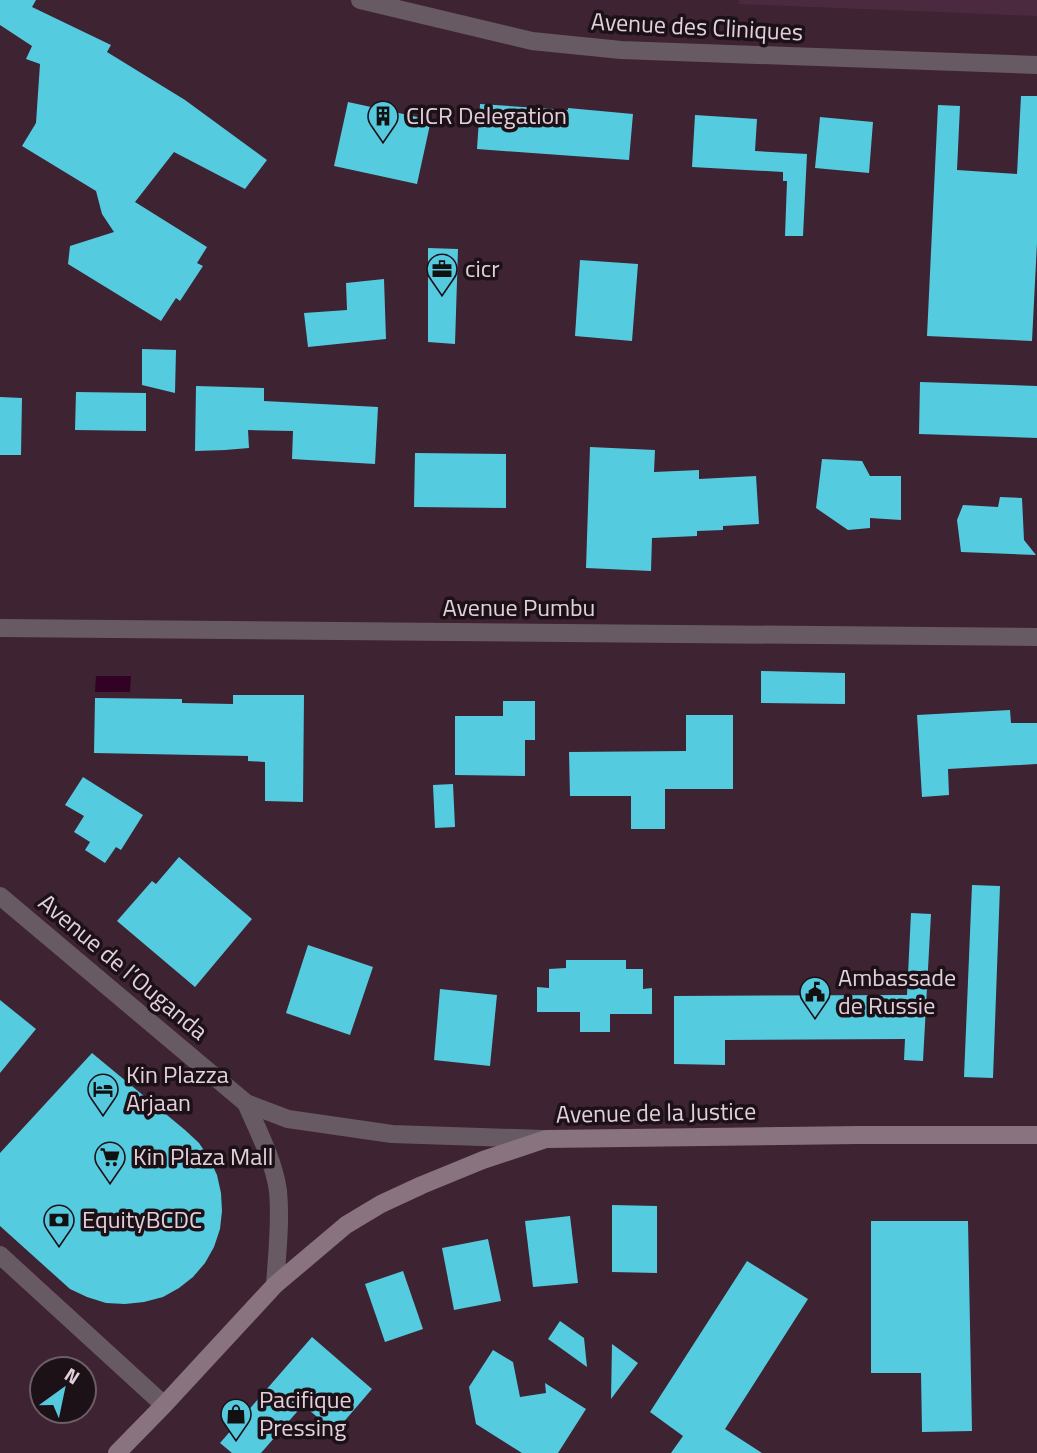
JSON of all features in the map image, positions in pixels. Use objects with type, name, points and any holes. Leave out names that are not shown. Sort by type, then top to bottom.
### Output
[{"type":"main road","name":"Avenue de la Justice","points":[[117,1453],[275,1285],[346,1225],[381,1204],[482,1160],[547,1139],[1037,1135]]},
{"type":"street","name":"Avenue des Cliniques","points":[[360,0],[532,41],[621,50],[1037,65]]},
{"type":"street","name":"Avenue Pumbu","points":[[0,628],[1037,637]]},
{"type":"street","name":"Avenue de l’Ouganda","points":[[0,896],[246,1103],[288,1119],[392,1134],[547,1139]]},
{"type":"street","name":"Avenue de l’Ouganda","points":[[246,1103],[269,1158],[278,1190],[275,1285]]},
{"type":"street","points":[[0,1255],[164,1405]]},
{"type":"shaded area","points":[[740,0],[1037,0],[1037,16],[738,4]]},
{"type":"shaded area","points":[[96,676],[131,676],[130,692],[95,692]]},
{"type":"building","points":[[0,0],[36,0],[32,7],[111,45],[107,52],[185,100],[267,160],[245,189],[174,152],[135,202],[207,247],[197,263],[203,266],[180,301],[176,298],[161,321],[68,264],[70,246],[114,232],[102,214],[96,191],[22,146],[36,123],[40,64],[26,59],[32,46],[0,25]]},
{"type":"building","points":[[1021,96],[1037,96],[1037,243],[1032,341],[927,336],[938,105],[960,106],[957,170],[1017,174]]},
{"type":"building","name":"CICR Delegation","points":[[348,102],[431,120],[417,184],[334,166]]},
{"type":"building","points":[[480,104],[633,114],[629,160],[477,149]]},
{"type":"building","points":[[695,115],[757,119],[755,151],[807,154],[803,236],[785,236],[787,181],[783,181],[783,172],[692,167]]},
{"type":"building","points":[[820,117],[873,122],[869,173],[815,168]]},
{"type":"building","name":"cicr","points":[[428,248],[458,249],[455,344],[428,342]]},
{"type":"building","points":[[580,260],[638,264],[632,341],[575,336]]},
{"type":"building","points":[[384,279],[386,339],[308,347],[304,313],[347,310],[346,283]]},
{"type":"building","points":[[142,349],[176,350],[175,393],[142,385]]},
{"type":"building","points":[[920,382],[1037,386],[1037,438],[919,434]]},
{"type":"building","points":[[196,386],[264,388],[264,401],[378,407],[375,464],[292,459],[293,431],[248,430],[249,448],[195,451]]},
{"type":"building","points":[[76,392],[146,393],[146,431],[75,430]]},
{"type":"building","points":[[0,397],[22,398],[21,455],[0,455]]},
{"type":"building","points":[[590,447],[655,450],[654,472],[699,470],[699,479],[756,476],[759,524],[697,531],[697,536],[652,538],[651,571],[586,568]]},
{"type":"building","points":[[415,453],[506,454],[506,508],[414,507]]},
{"type":"building","points":[[822,459],[862,461],[870,476],[901,476],[901,520],[870,518],[870,528],[848,530],[816,508]]},
{"type":"building","points":[[1000,497],[1022,498],[1024,540],[1036,555],[961,552],[957,520],[963,505],[998,507]]},
{"type":"building","points":[[761,671],[845,673],[845,704],[761,703]]},
{"type":"building","points":[[233,695],[304,695],[303,802],[265,801],[265,762],[248,761],[248,756],[94,753],[95,698],[182,699],[182,703],[233,704]]},
{"type":"building","points":[[503,701],[535,701],[535,740],[525,740],[525,776],[455,775],[455,716],[503,716]]},
{"type":"building","points":[[1010,710],[1011,723],[1037,723],[1037,764],[948,769],[949,795],[922,797],[917,715]]},
{"type":"building","points":[[686,715],[733,715],[733,789],[665,789],[665,829],[631,829],[631,796],[570,796],[569,752],[686,751]]},
{"type":"building","points":[[83,777],[143,815],[121,850],[116,847],[105,863],[85,850],[90,842],[74,832],[84,816],[65,805]]},
{"type":"building","points":[[453,784],[455,827],[435,828],[433,785]]},
{"type":"building","points":[[179,857],[252,919],[195,987],[117,921],[152,881],[156,884]]},
{"type":"building","points":[[972,885],[1000,886],[993,1078],[964,1077]]},
{"type":"building","points":[[911,913],[931,914],[923,1061],[904,1060],[905,1039],[725,1040],[725,1065],[674,1064],[674,996],[907,995]]},
{"type":"building","points":[[308,945],[373,967],[350,1035],[286,1013]]},
{"type":"building","points":[[566,960],[626,960],[626,969],[643,969],[643,989],[652,988],[652,1014],[610,1014],[610,1032],[580,1032],[580,1012],[537,1012],[537,987],[549,988],[549,969],[566,968]]},
{"type":"building","points":[[440,989],[497,995],[490,1066],[434,1060]]},
{"type":"building","points":[[0,1000],[36,1029],[0,1073]]},
{"type":"building","name":"Kin Plaza Mall","points":[[92,1053],[199,1143],[217,1175],[221,1193],[220,1229],[205,1263],[179,1288],[163,1297],[144,1302],[106,1303],[70,1289],[0,1226],[0,1153]]},
{"type":"building","points":[[612,1205],[657,1206],[657,1273],[612,1272]]},
{"type":"building","points":[[570,1216],[578,1283],[533,1287],[525,1221]]},
{"type":"building","points":[[871,1221],[968,1221],[972,1431],[922,1432],[921,1373],[871,1373]]},
{"type":"building","points":[[488,1239],[501,1301],[454,1310],[442,1248]]},
{"type":"building","points":[[747,1261],[808,1299],[725,1429],[762,1453],[671,1453],[683,1436],[650,1412]]},
{"type":"building","points":[[403,1271],[423,1329],[385,1342],[365,1284]]},
{"type":"building","points":[[560,1321],[584,1338],[587,1367],[548,1339]]},
{"type":"building","points":[[312,1337],[372,1389],[335,1432],[303,1405],[261,1453],[232,1453],[220,1443]]},
{"type":"building","points":[[612,1344],[638,1363],[611,1399]]},
{"type":"building","points":[[493,1350],[513,1362],[520,1397],[546,1393],[545,1383],[586,1409],[558,1453],[522,1453],[476,1424],[469,1387]]},
{"type":"place","name":"CICR Delegation","points":[[383,143]]},
{"type":"place","name":"cicr","points":[[442,296]]},
{"type":"place","name":"Ambassade de Russie","points":[[815,1019]]},
{"type":"place","name":"Kin Plazza Arjaan","points":[[103,1116]]},
{"type":"place","name":"Kin Plaza Mall","points":[[110,1184]]},
{"type":"place","name":"EquityBCDC","points":[[59,1247]]},
{"type":"place","name":"Pacifique Pressing","points":[[236,1441]]}]
